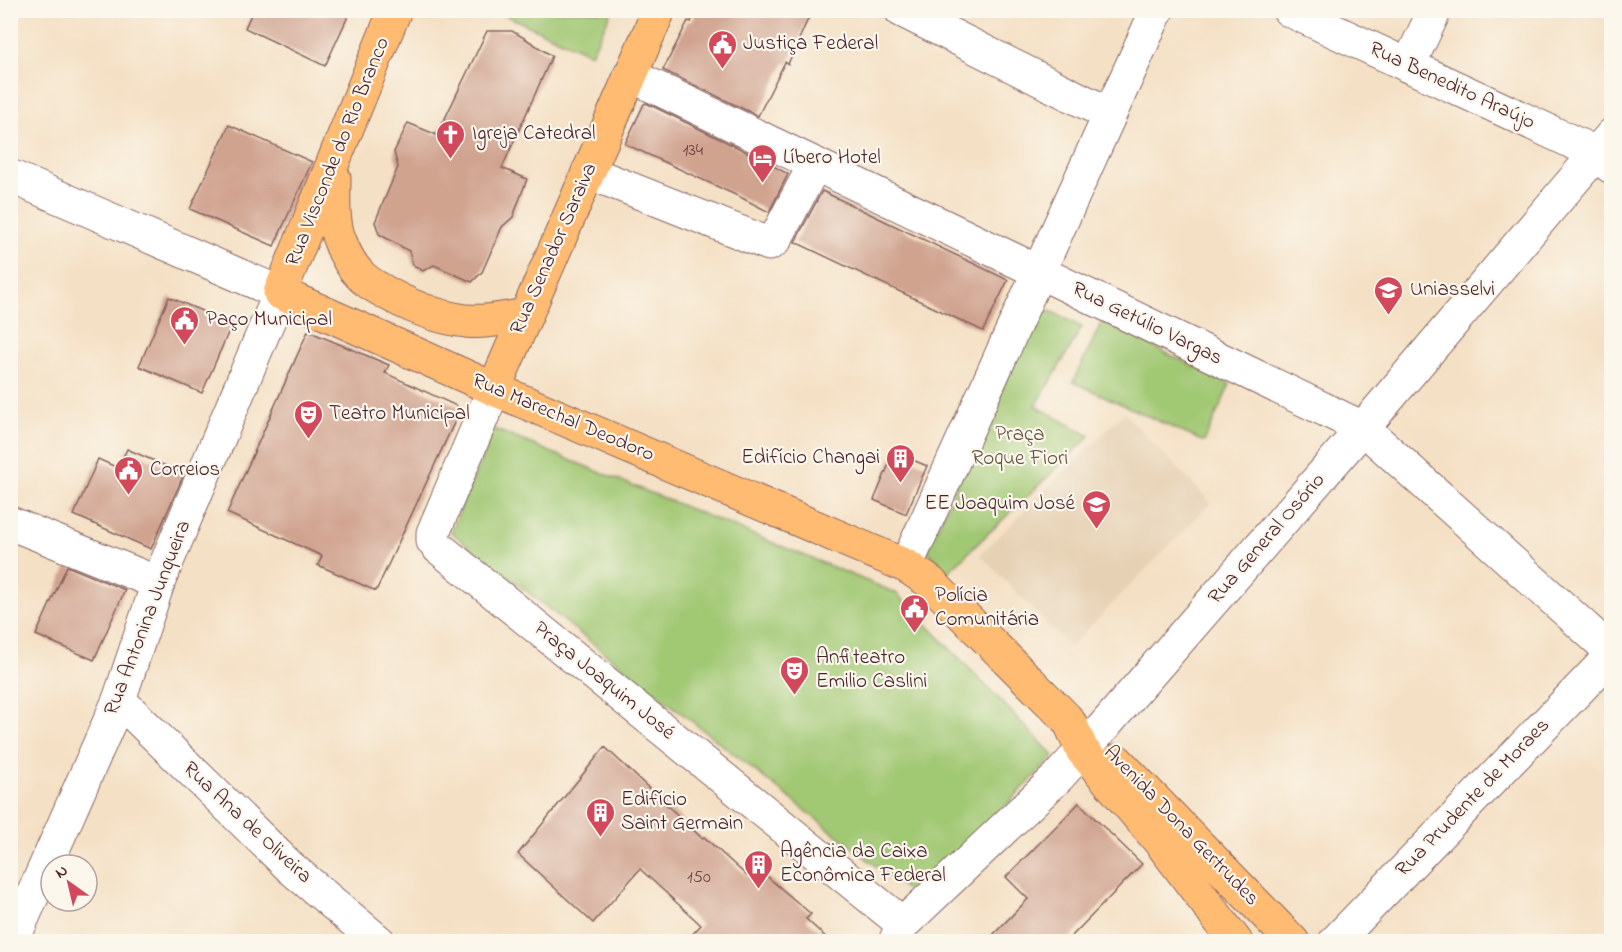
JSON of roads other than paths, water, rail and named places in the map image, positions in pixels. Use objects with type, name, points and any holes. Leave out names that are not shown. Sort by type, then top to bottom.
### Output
[{"type":"main road","name":"Rua Visconde do Rio Branco","points":[[285,282],[395,10]]},
{"type":"main road","name":"Rua Senador Saraiva","points":[[498,379],[659,10]]},
{"type":"main road","points":[[333,164],[334,212],[339,239],[348,261],[363,278],[416,308],[438,315],[468,321],[526,315]]},
{"type":"main road","name":"Rua Marechal Deodoro","points":[[285,282],[906,566],[930,582],[952,602],[1083,737]]},
{"type":"main road","name":"Avenida Dona Gertrudes","points":[[1083,737],[1236,942]]},
{"type":"main road","name":"Avenida Dona Gertrudes","points":[[1083,737],[1293,942]]},
{"type":"street","points":[[901,10],[1109,114]]},
{"type":"street","points":[[906,566],[1156,10]]},
{"type":"street","name":"Rua Benedito Araújo","points":[[1289,10],[1408,66],[1606,152]]},
{"type":"street","points":[[1408,66],[1435,10]]},
{"type":"street","name":"Rua Getúlio Vargas","points":[[630,75],[1363,428],[1611,654]]},
{"type":"street","name":"Rua General Osório","points":[[899,933],[1058,777],[1083,737],[1363,428],[1606,152]]},
{"type":"street","points":[[588,172],[769,244],[775,240],[815,164]]},
{"type":"street","name":"Rua Marechal Deodoro","points":[[10,177],[285,282]]},
{"type":"street","name":"Rua Antonina Junqueira","points":[[12,942],[119,700],[158,583],[285,282]]},
{"type":"street","name":"Praça Joaquim José","points":[[498,379],[433,532],[433,541],[899,933]]},
{"type":"street","points":[[10,524],[158,583]]},
{"type":"street","name":"Rua Prudente de Moraes","points":[[1335,942],[1611,654]]},
{"type":"street","name":"Rua Ana de Oliveira","points":[[119,700],[291,868],[379,942]]},
{"type":"place","name":"Justiça Federal","points":[[722,70]]},
{"type":"place","name":"Igreja Catedral","points":[[451,160]]},
{"type":"place","name":"Líbero Hotel","points":[[762,184]]},
{"type":"place","name":"Uniasselvi","points":[[1389,316]]},
{"type":"place","name":"Paço Municipal","points":[[185,346]]},
{"type":"place","name":"Teatro Municipal","points":[[308,440]]},
{"type":"place","name":"Edifício Changai","points":[[901,484]]},
{"type":"place","name":"Correios","points":[[129,496]]},
{"type":"place","name":"EE Joaquim José","points":[[1096,530]]},
{"type":"place","name":"Polícia Comunitária","points":[[914,634]]},
{"type":"place","name":"Anfiteatro Emilio Caslini","points":[[795,696]]},
{"type":"place","name":"Edifício Saint Germain","points":[[600,838]]},
{"type":"place","name":"Agência da Caixa Econômica Federal","points":[[759,890]]},
{"type":"park label","name":"Praça Roque Fiori","points":[[1020,447]]}]
